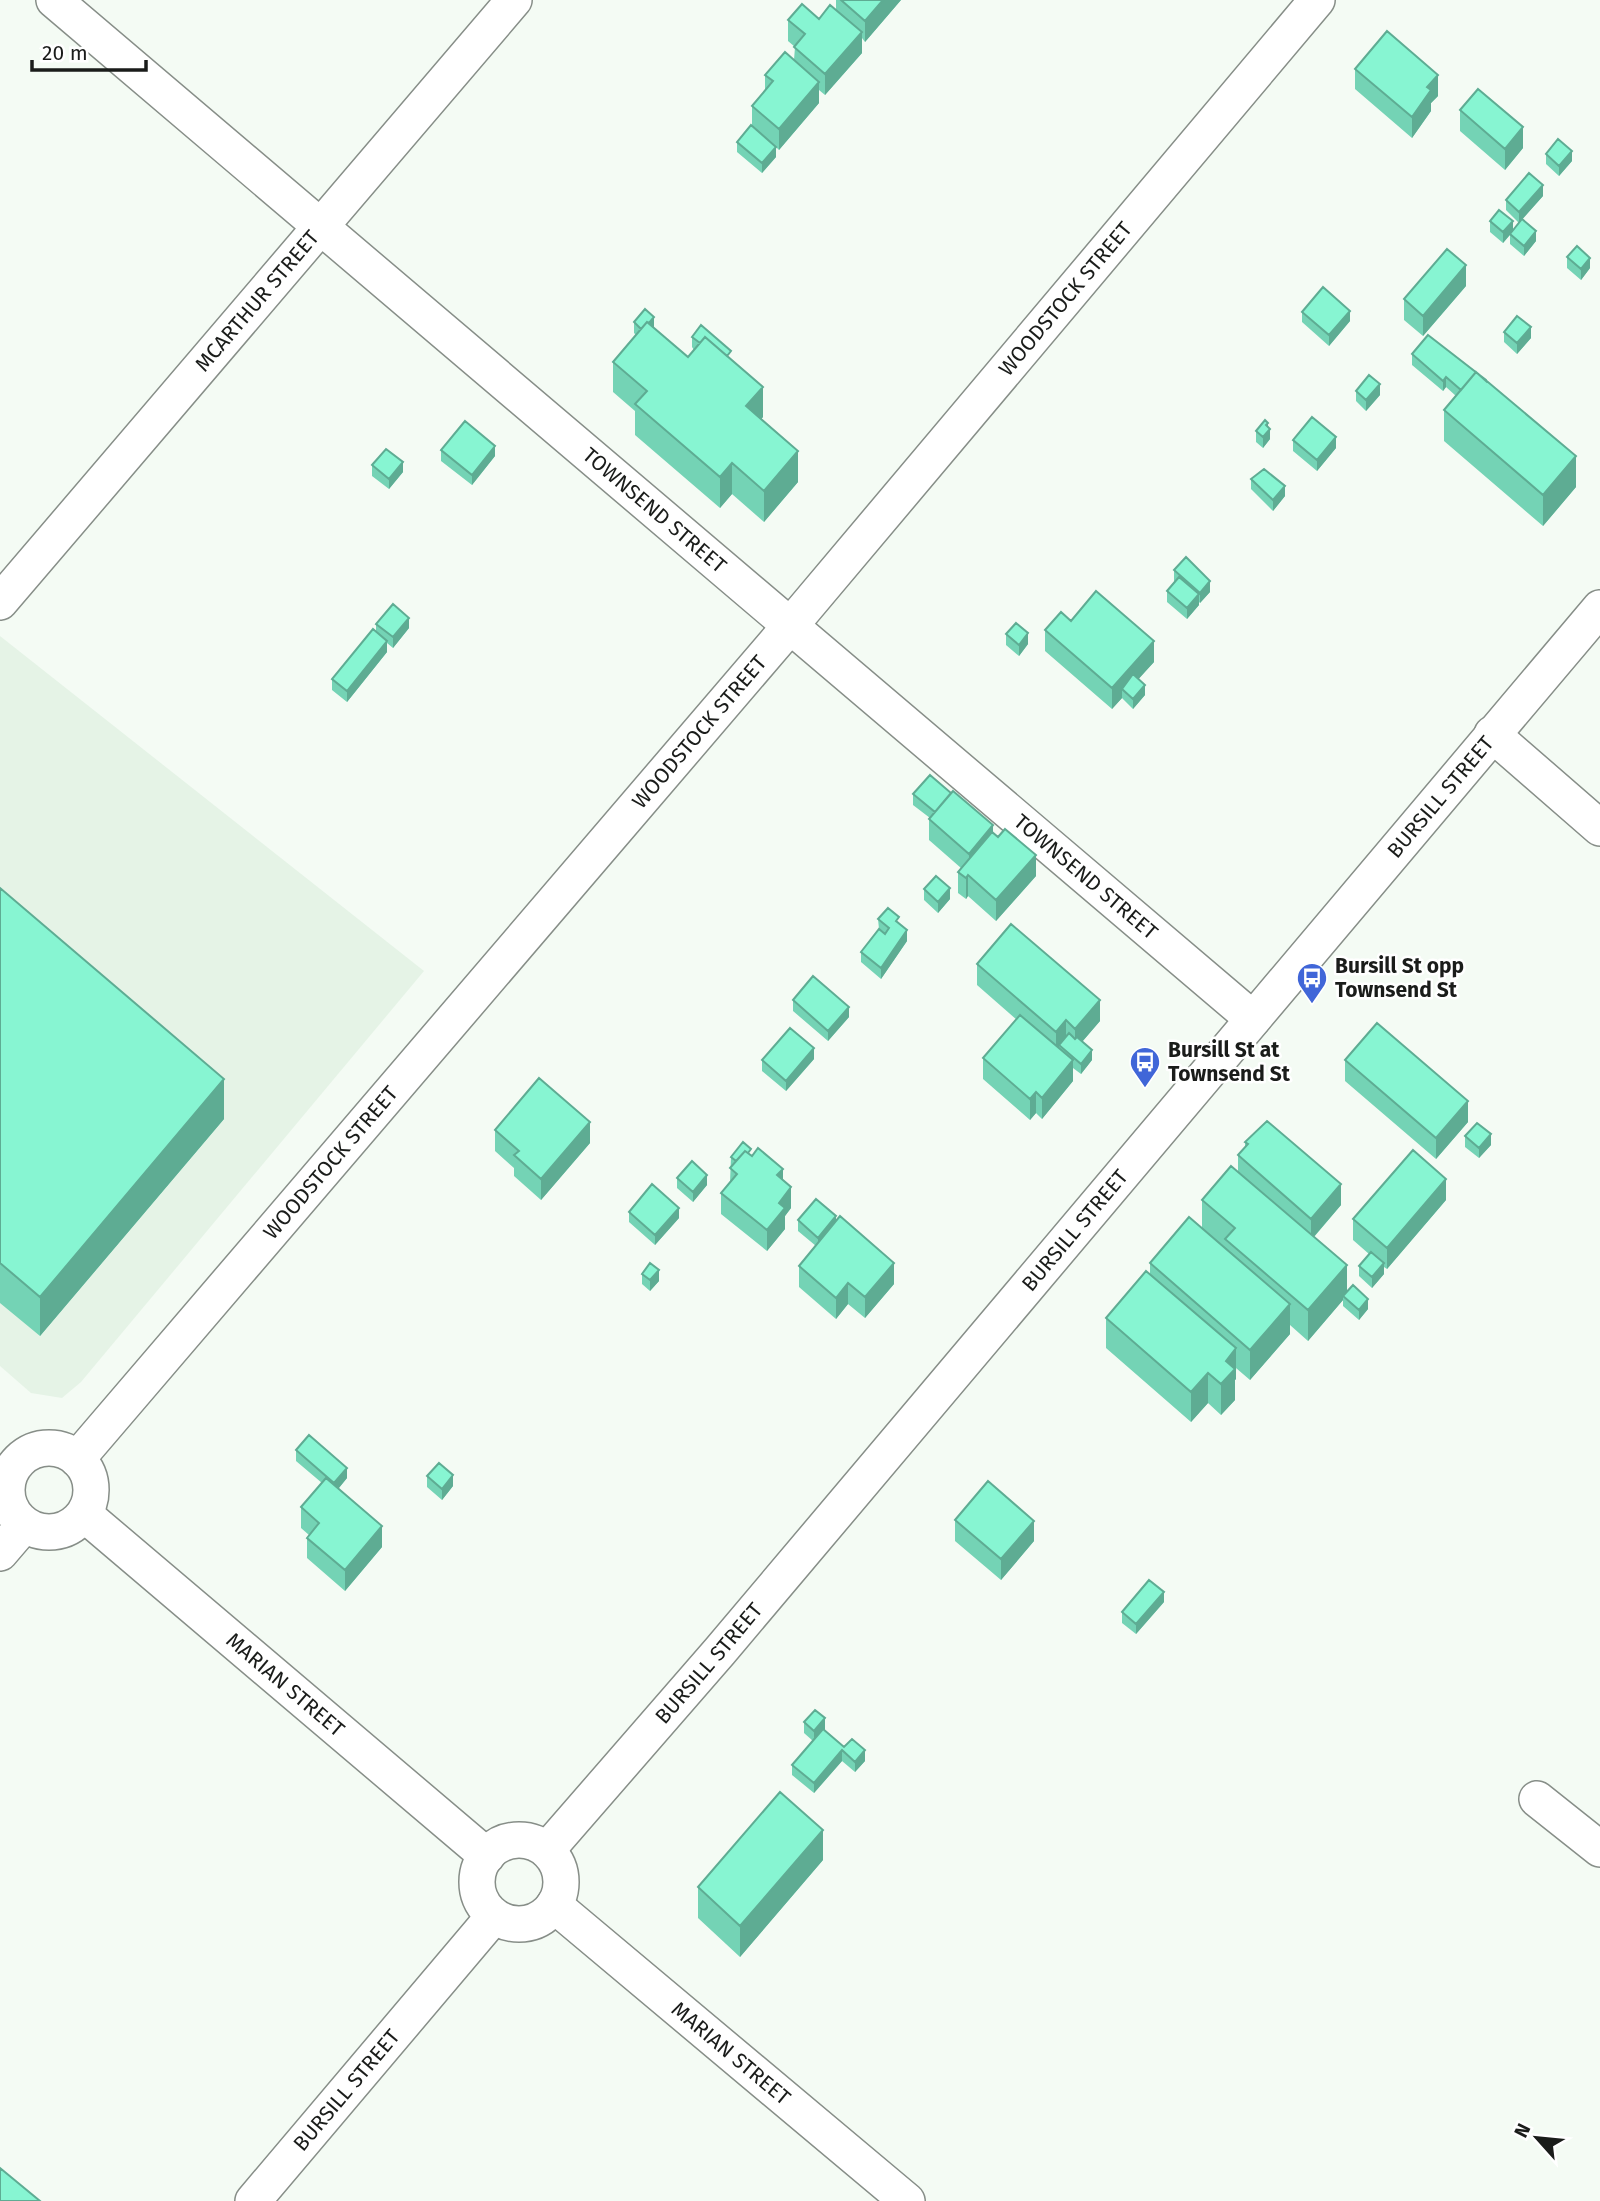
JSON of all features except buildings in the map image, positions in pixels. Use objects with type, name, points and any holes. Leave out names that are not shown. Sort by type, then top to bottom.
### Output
[{"type":"street","name":"TOWNSEND STREET","points":[[54,0],[1253,1019]]},
{"type":"street","name":"MCARTHUR STREET","points":[[0,602],[514,0]]},
{"type":"street","name":"WOODSTOCK STREET","points":[[77,1459],[790,626],[1317,0]]},
{"type":"street","name":"BURSILL STREET","points":[[547,1850],[738,1630],[1600,608]]},
{"type":"street","points":[[1492,734],[1600,828]]},
{"type":"street","points":[[45,1448],[57,1449],[77,1459],[89,1479],[91,1491],[84,1514],[63,1530],[36,1531],[24,1525],[8,1503],[8,1457],[24,1456],[45,1448]]},
{"type":"street","name":"MARIAN STREET","points":[[84,1514],[486,1856]]},
{"type":"street","points":[[0,1553],[24,1525]]},
{"type":"street","points":[[1538,1799],[1600,1849]]},
{"type":"street","points":[[516,1839],[538,1844],[547,1850],[560,1871],[559,1895],[554,1905],[533,1922],[506,1922],[494,1916],[479,1895],[477,1881],[486,1856],[494,1848],[516,1839]]},
{"type":"street","name":"MARIAN STREET","points":[[554,1905],[907,2201]]},
{"type":"street","name":"BURSILL STREET","points":[[253,2201],[494,1916]]},
{"type":"shaded area","points":[[0,636],[424,971],[81,1382],[62,1398],[31,1393],[0,1366]]},
{"type":"place","name":"Bursill St opp Townsend St","points":[[1312,1005]]},
{"type":"place","name":"Bursill St at Townsend St","points":[[1145,1089]]}]
